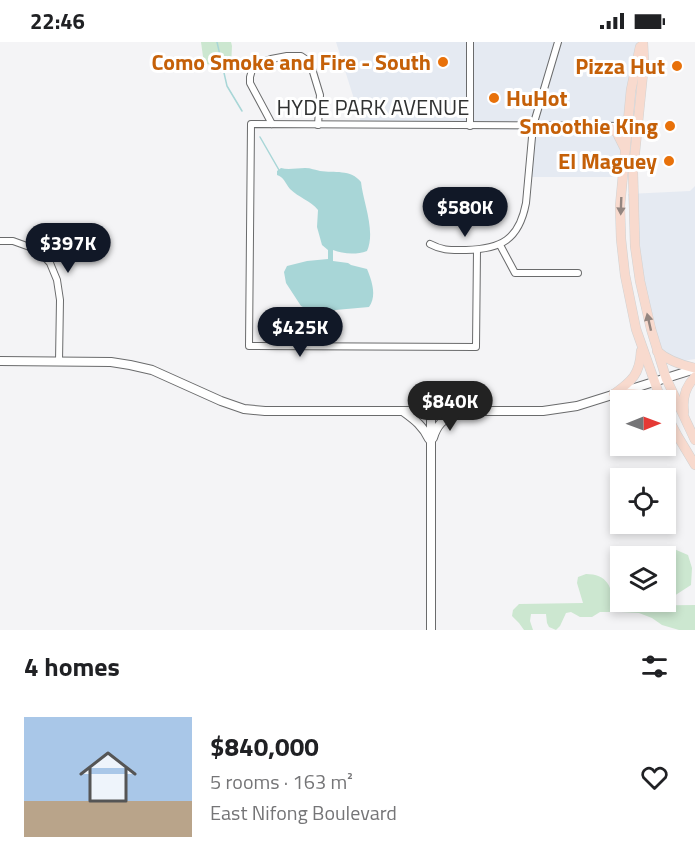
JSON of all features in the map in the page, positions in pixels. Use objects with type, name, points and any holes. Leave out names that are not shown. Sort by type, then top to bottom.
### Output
[{"type":"main road","points":[[642,42],[631,90],[635,246],[640,281],[657,351],[666,378],[695,440]]},
{"type":"main road","points":[[606,126],[617,133],[626,151]]},
{"type":"main road","points":[[633,126],[626,151],[620,206],[621,239],[630,304],[657,390]]},
{"type":"main road","points":[[620,390],[627,385],[639,369],[642,346]]},
{"type":"main road","points":[[657,351],[672,361],[695,369]]},
{"type":"main road","points":[[685,420],[683,395],[695,377]]},
{"type":"main road","points":[[676,433],[695,465]]},
{"type":"street","points":[[470,42],[470,126]]},
{"type":"street","points":[[430,244],[441,250],[487,249],[500,245],[517,230],[525,212],[533,126],[558,42]]},
{"type":"street","points":[[272,124],[250,83],[252,70],[259,63],[271,58],[301,56],[310,62],[320,95],[318,125]]},
{"type":"street","name":"HYDE PARK AVENUE","points":[[477,250],[476,347],[249,346],[251,124],[633,126]]},
{"type":"street","points":[[0,241],[13,241],[38,250],[50,263],[57,280],[60,300],[59,361]]},
{"type":"street","points":[[500,245],[515,273],[578,273]]},
{"type":"street","points":[[0,361],[111,362],[147,369],[244,409],[265,411],[543,411],[577,406],[610,395]]},
{"type":"street","points":[[627,390],[695,369]]},
{"type":"street","points":[[403,412],[418,422],[425,430],[431,444]]},
{"type":"street","points":[[431,412],[431,630]]},
{"type":"street","points":[[431,444],[436,428],[443,420],[457,412]]},
{"type":"shaded area","points":[[336,42],[642,42],[627,177],[526,177],[529,130],[360,128],[360,118]]},
{"type":"shaded area","points":[[695,186],[695,359],[657,365],[644,319],[632,256],[628,194],[690,191]]},
{"type":"green space","points":[[201,42],[231,42],[231,66],[204,64]]},
{"type":"green space","points":[[676,550],[688,555],[692,568],[691,585],[676,595]]},
{"type":"green space","points":[[586,574],[604,579],[610,588],[610,612],[600,612],[592,617],[580,617],[571,612],[566,613],[556,630],[549,627],[546,614],[531,614],[530,621],[533,630],[524,630],[512,616],[513,610],[519,604],[583,603],[577,583],[578,577]]},
{"type":"green space","points":[[676,605],[695,605],[695,630],[679,630],[662,625],[639,613],[621,612],[676,612]]},
{"type":"water","points":[[281,168],[342,172],[352,175],[361,182],[370,226],[367,251],[350,254],[333,250],[333,261],[367,269],[373,293],[369,307],[313,312],[301,306],[286,283],[284,272],[287,266],[328,259],[328,250],[322,245],[317,227],[318,210],[293,192],[277,175],[277,171]]},
{"type":"waterway","points":[[217,42],[227,86],[242,111]]},
{"type":"waterway","points":[[260,137],[279,170]]},
{"type":"place","name":"Como Smoke and Fire - South","points":[[443,62]]},
{"type":"place","name":"Pizza Hut","points":[[677,66]]},
{"type":"place","name":"HuHot","points":[[494,98]]},
{"type":"place","name":"Smoothie King","points":[[670,126]]},
{"type":"place","name":"El Maguey","points":[[669,161]]}]
